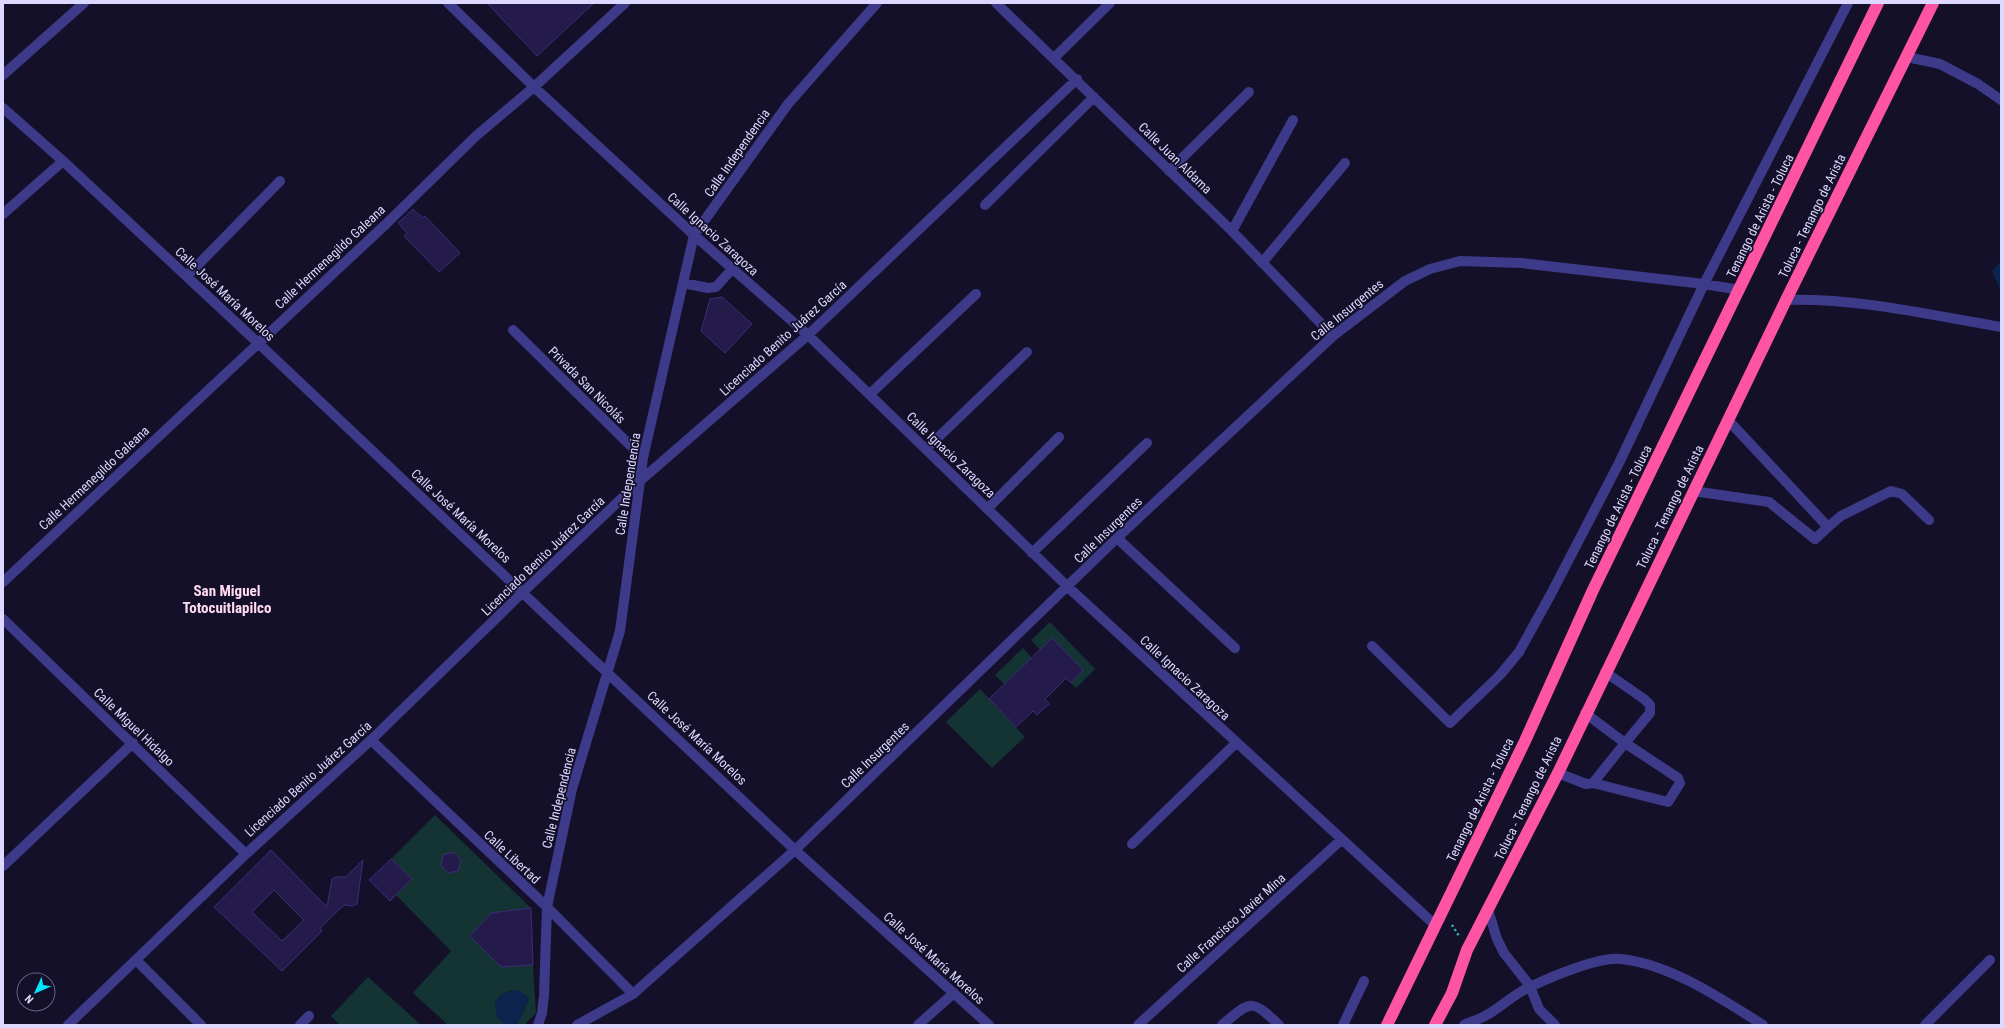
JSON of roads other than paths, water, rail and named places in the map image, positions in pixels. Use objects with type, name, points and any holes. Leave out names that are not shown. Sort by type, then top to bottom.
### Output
[{"type":"highway","name":"Tenango de Arista - Toluca","points":[[1387,1025],[1442,909],[1525,741],[1593,590],[1740,290],[1878,3]]},
{"type":"highway","name":"Toluca - Tenango de Arista","points":[[1436,1025],[1452,993],[1467,950],[1558,773],[1585,713],[1786,300],[1933,3]]},
{"type":"street","points":[[3,75],[84,3]]},
{"type":"street","name":"Calle Ignacio Zaragoza","points":[[448,3],[534,87],[694,235],[808,335],[1068,587],[1435,925]]},
{"type":"street","name":"Calle Hermenegildo Galeana","points":[[3,582],[257,342],[386,224],[476,136],[534,87],[625,3]]},
{"type":"street","name":"Calle Independencia","points":[[538,1025],[542,1013],[544,996],[547,907],[572,789],[620,631],[643,458],[694,235],[788,104],[877,3]]},
{"type":"street","name":"Calle Juan Aldama","points":[[996,3],[1077,79],[1232,231],[1333,336]]},
{"type":"street","points":[[1054,58],[1110,3]]},
{"type":"street","points":[[1372,646],[1450,723],[1500,675],[1519,652],[1619,463],[1704,284],[1848,3]]},
{"type":"street","points":[[1907,57],[1940,64],[1961,74],[2001,100]]},
{"type":"street","name":"Licenciado Benito Juárez García","points":[[68,1025],[246,854],[371,740],[640,481],[808,335],[1077,79]]},
{"type":"street","points":[[1169,170],[1249,92]]},
{"type":"street","points":[[985,205],[1094,97]]},
{"type":"street","name":"Calle José María Morelos","points":[[3,108],[63,161],[187,276],[795,850],[989,1025]]},
{"type":"street","points":[[1232,231],[1293,120]]},
{"type":"street","points":[[3,214],[63,161]]},
{"type":"street","points":[[1262,263],[1345,163]]},
{"type":"street","points":[[187,276],[280,181]]},
{"type":"street","name":"Calle Insurgentes","points":[[577,1025],[633,994],[795,850],[1117,538],[1333,336],[1405,281],[1430,269],[1460,261],[1521,263],[1704,284],[1740,290]]},
{"type":"street","points":[[683,283],[708,288],[716,287],[732,269]]},
{"type":"street","points":[[870,394],[976,294]]},
{"type":"street","points":[[1786,300],[1837,301],[1863,304],[2001,327]]},
{"type":"street","name":"Privada San Nicolás","points":[[512,330],[643,458]]},
{"type":"street","points":[[926,449],[1028,352]]},
{"type":"street","points":[[1728,420],[1828,527]]},
{"type":"street","points":[[987,509],[1060,437]]},
{"type":"street","points":[[1032,553],[1147,444]]},
{"type":"street","points":[[1693,491],[1769,502],[1815,539],[1842,516],[1891,491],[1902,494],[1929,520]]},
{"type":"street","points":[[1117,538],[1235,648]]},
{"type":"street","name":"Calle Miguel Hidalgo","points":[[3,619],[246,854]]},
{"type":"street","points":[[1593,783],[1650,713],[1650,706],[1644,699],[1605,672]]},
{"type":"street","points":[[1558,773],[1586,784],[1593,783],[1664,802],[1668,802],[1672,799],[1680,780],[1625,743],[1585,713]]},
{"type":"street","name":"Calle Libertad","points":[[371,740],[547,907],[633,994]]},
{"type":"street","points":[[3,866],[132,743]]},
{"type":"street","points":[[1132,844],[1236,743]]},
{"type":"street","name":"Calle Francisco Javier Mina","points":[[1138,1025],[1341,840]]},
{"type":"street","points":[[1488,910],[1497,939],[1504,953],[1530,986],[1539,1009],[1555,1025]]},
{"type":"street","points":[[1464,1025],[1484,1017],[1530,986],[1599,961],[1620,959],[1656,967],[1728,1003],[1763,1025]]},
{"type":"street","points":[[137,960],[201,1025]]},
{"type":"street","points":[[1925,1025],[1990,960]]},
{"type":"street","points":[[1343,1025],[1364,981]]},
{"type":"street","points":[[918,1025],[954,993]]},
{"type":"street","points":[[1222,1025],[1244,1007],[1252,1005],[1260,1007],[1279,1025]]},
{"type":"street","points":[[300,1025],[309,1016]]},
{"type":"water","points":[[2001,261],[2001,292],[1992,271]]},
{"type":"water","points":[[514,990],[520,991],[529,999],[517,1025],[505,1025],[496,1016],[495,1003],[502,994]]},
{"type":"district","name":"San Miguel Totocuitlapilco","points":[[227,600]]}]
